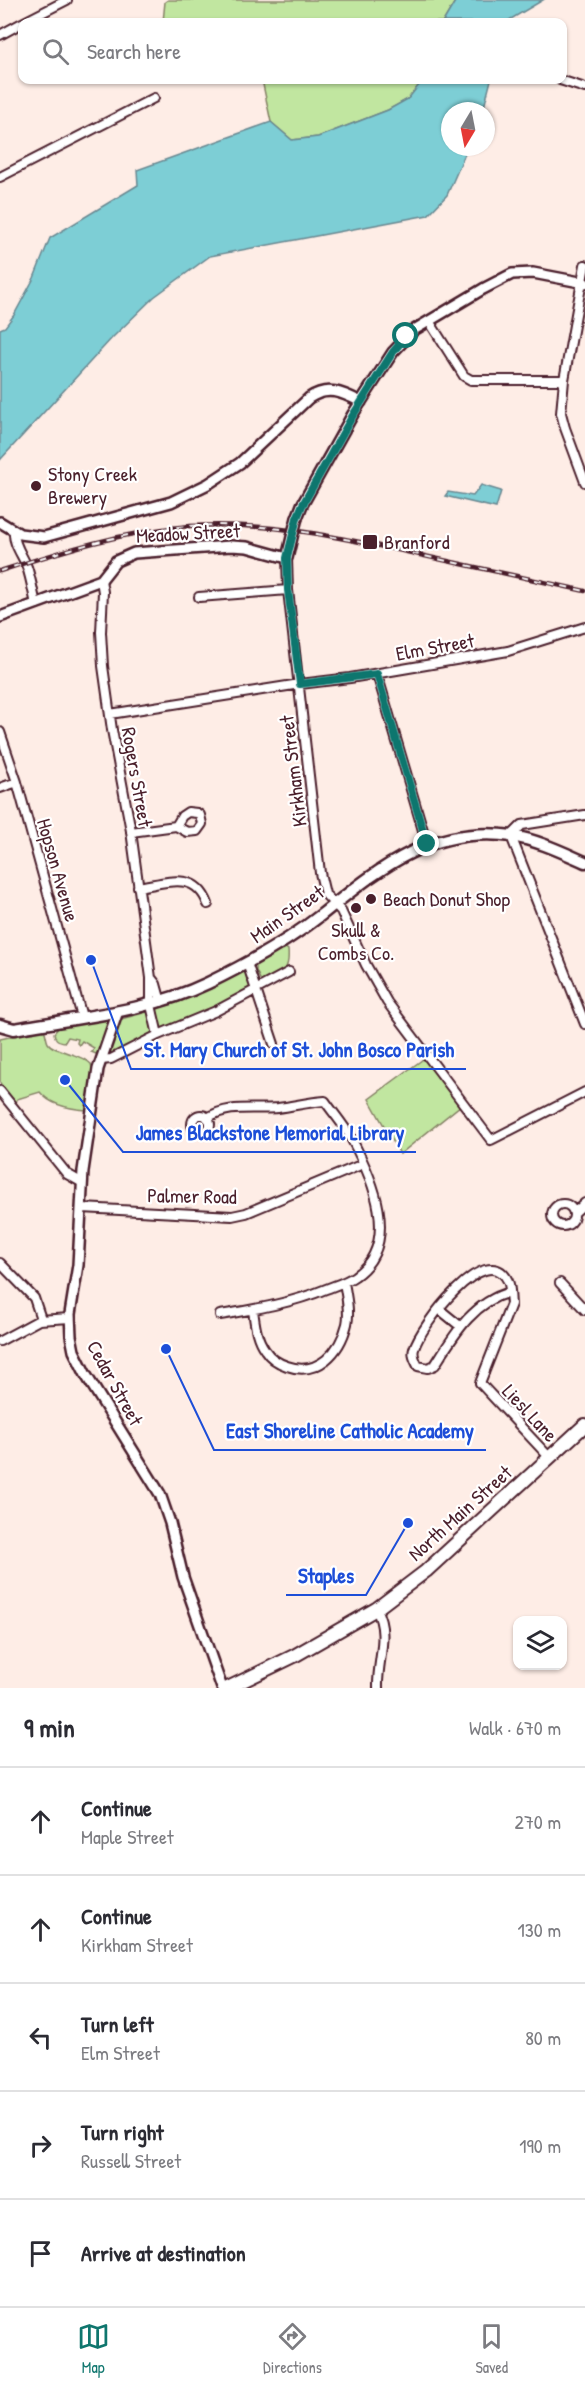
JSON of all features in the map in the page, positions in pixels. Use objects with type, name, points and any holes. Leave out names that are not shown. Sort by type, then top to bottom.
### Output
[{"type":"main road","name":"Main Street","points":[[14,1029],[156,1004],[207,984],[247,963],[312,922],[384,868],[427,844],[472,835],[511,836],[534,842],[585,862]]},
{"type":"main road","points":[[0,1025],[14,1029]]},
{"type":"main road","name":"North Main Street","points":[[228,1688],[294,1656],[376,1609],[426,1571],[585,1425]]},
{"type":"street","points":[[33,18],[67,0]]},
{"type":"street","points":[[0,35],[18,26]]},
{"type":"street","points":[[567,82],[585,88]]},
{"type":"street","points":[[0,177],[154,98]]},
{"type":"street","points":[[585,265],[564,380],[561,413],[585,482]]},
{"type":"street","points":[[287,558],[302,506],[361,402],[400,343],[414,330],[512,274],[533,273],[583,282]]},
{"type":"street","points":[[429,321],[464,376],[471,380],[564,380]]},
{"type":"street","points":[[0,522],[14,532],[36,537],[52,536],[171,502],[208,484],[240,463],[317,393],[334,390],[361,402]]},
{"type":"street","points":[[14,532],[15,541],[29,571],[36,604]]},
{"type":"street","name":"Meadow Street","points":[[0,617],[101,580],[121,557],[146,551],[231,546],[247,547],[287,558]]},
{"type":"street","name":"Kirkham Street","points":[[287,558],[288,590],[320,873],[325,894],[341,911],[366,965],[387,1002],[492,1140],[585,1092]]},
{"type":"street","name":"Rogers Street","points":[[101,580],[103,666],[131,832],[151,978],[156,984],[158,1035]]},
{"type":"street","points":[[199,597],[288,590]]},
{"type":"street","name":"Elm Street","points":[[110,714],[377,674],[508,651],[585,627]]},
{"type":"street","points":[[377,674],[427,844]]},
{"type":"street","name":"Hopson Avenue","points":[[0,732],[17,782],[81,1017]]},
{"type":"street","points":[[0,788],[17,782]]},
{"type":"street","points":[[585,815],[522,825],[511,836],[585,1024]]},
{"type":"street","points":[[131,832],[176,826]]},
{"type":"street","points":[[138,887],[186,882],[199,888],[208,904]]},
{"type":"street","points":[[247,963],[274,1044]]},
{"type":"street","points":[[101,1060],[111,1059],[158,1035],[216,1011],[289,972]]},
{"type":"street","name":"Cedar Street","points":[[118,1011],[112,1034],[101,1060],[81,1182],[82,1208],[78,1265],[70,1318],[72,1342],[78,1360],[160,1494],[170,1523],[183,1577],[222,1688]]},
{"type":"street","name":"Main Street","points":[[0,1032],[14,1029]]},
{"type":"street","points":[[0,1091],[67,1174],[81,1182]]},
{"type":"street","points":[[207,1118],[218,1111],[229,1109],[278,1108],[326,1101],[343,1123],[363,1164],[373,1189],[380,1219],[379,1241],[369,1264],[354,1277],[298,1300],[220,1315]]},
{"type":"street","name":"Palmer Road","points":[[82,1208],[232,1216],[246,1213],[363,1164]]},
{"type":"street","points":[[574,1213],[585,1203]]},
{"type":"street","points":[[0,1263],[35,1300],[41,1319]]},
{"type":"street","points":[[490,1269],[501,1273],[508,1281],[510,1292],[495,1296],[460,1326],[435,1365],[428,1368],[418,1366],[414,1359],[414,1349],[422,1332],[453,1292],[475,1273],[490,1269]]},
{"type":"street","points":[[254,1310],[259,1339],[266,1352],[275,1361],[299,1369],[315,1367],[326,1361],[335,1350],[347,1324],[344,1282]]},
{"type":"street","points":[[561,1283],[585,1310]]},
{"type":"street","name":"Liesl Lane","points":[[510,1292],[511,1304],[508,1315],[480,1383],[550,1458]]},
{"type":"street","points":[[439,1309],[460,1326]]},
{"type":"street","points":[[0,1341],[41,1319],[70,1318]]},
{"type":"street","points":[[376,1609],[384,1632],[379,1660],[378,1688]]},
{"type":"green space","points":[[168,0],[456,0],[445,18],[163,18],[165,2]]},
{"type":"green space","points":[[263,84],[420,84],[408,99],[388,110],[318,137],[292,140],[271,122]]},
{"type":"green space","points":[[284,947],[288,950],[288,963],[284,971],[265,982],[261,981],[256,965]]},
{"type":"green space","points":[[243,971],[247,972],[252,985],[245,993],[164,1030],[158,1027],[155,1013],[158,1008],[182,1001]]},
{"type":"green space","points":[[147,1012],[150,1014],[154,1032],[152,1036],[108,1056],[121,1019]]},
{"type":"green space","points":[[104,1020],[110,1025],[99,1052],[96,1054],[91,1052],[94,1048],[82,1041],[79,1045],[78,1039],[68,1037],[65,1042],[57,1040],[54,1035],[59,1027]]},
{"type":"green space","points":[[44,1029],[51,1046],[80,1057],[91,1064],[93,1071],[87,1110],[55,1103],[40,1092],[17,1099],[16,1104],[0,1083],[0,1039]]},
{"type":"green space","points":[[426,1057],[461,1105],[400,1154],[369,1099]]},
{"type":"water","points":[[456,0],[543,0],[513,18],[445,18]]},
{"type":"water","points":[[420,84],[490,84],[485,102],[441,102],[441,156],[464,156],[447,195],[428,215],[210,256],[154,297],[112,338],[0,460],[0,329],[5,327],[14,315],[34,278],[50,238],[138,185],[137,170],[271,122],[292,140],[318,137],[388,110],[408,99]]},
{"type":"water","points":[[481,485],[501,491],[496,508],[445,496],[448,492],[473,496]]},
{"type":"railway","points":[[0,571],[70,549],[142,532],[190,526],[249,526],[335,537],[585,591]]},
{"type":"place","name":"Stony Creek Brewery","points":[[36,486]]},
{"type":"place","name":"Branford","points":[[370,542]]},
{"type":"place","name":"Beach Donut Shop","points":[[371,899]]},
{"type":"place","name":"Skull & Combs Co.","points":[[356,908]]},
{"type":"place","name":"St. Mary Church of St. John Bosco Parish","points":[[91,960]]},
{"type":"place","name":"James Blackstone Memorial Library","points":[[65,1080]]},
{"type":"place","name":"East Shoreline Catholic Academy","points":[[166,1349]]},
{"type":"place","name":"Staples","points":[[408,1523]]},
{"type":"route","points":[[406,336],[353,414],[302,506],[287,558],[288,590],[300,684],[377,674],[427,844]]}]
